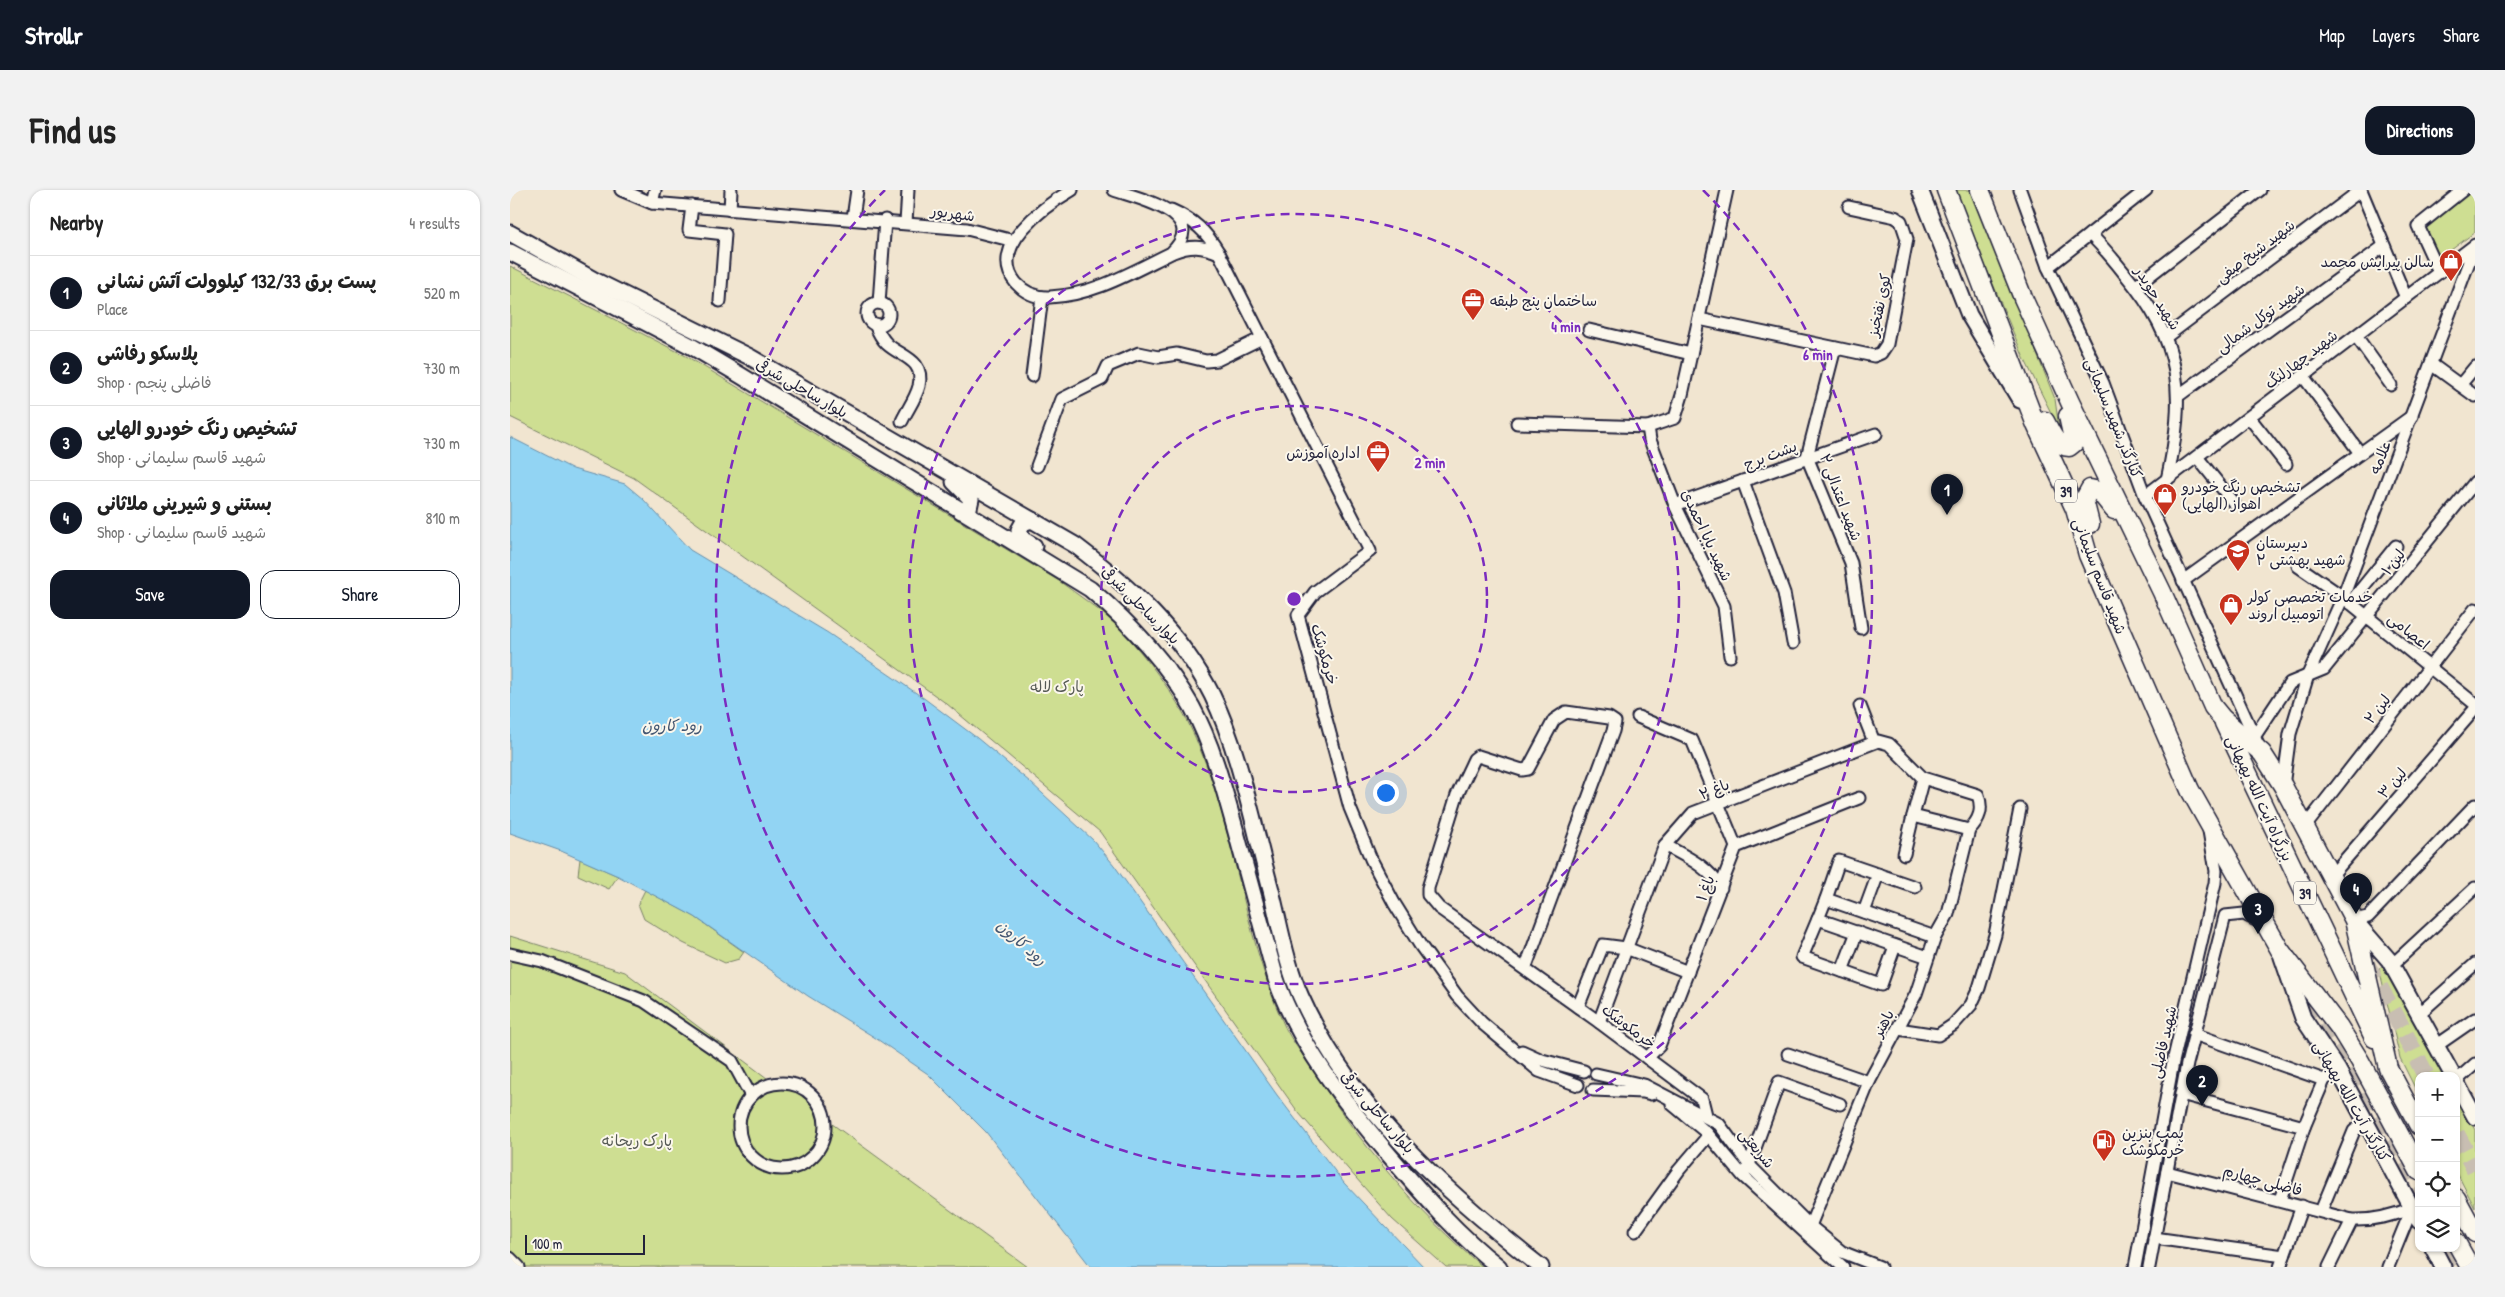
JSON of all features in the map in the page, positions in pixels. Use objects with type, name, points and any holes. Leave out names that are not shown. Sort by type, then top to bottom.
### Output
[{"type":"highway","name":"شهید قاسم سلیمانی","points":[[1946,190],[2036,425],[2075,509],[2093,566],[2190,790],[2280,950]]},
{"type":"highway","name":"39","points":[[1985,195],[2023,298],[2150,567],[2210,701],[2222,718],[2256,744],[2283,786],[2354,920]]},
{"type":"highway","points":[[2012,362],[2055,440],[2064,447],[2069,447],[2074,443],[2073,431],[2052,361]]},
{"type":"highway","points":[[2093,566],[2094,545],[2084,500],[2090,489],[2099,491],[2150,567]]},
{"type":"highway","name":"بزرگراه آیت الله بهبهانی","points":[[2222,718],[2388,1068],[2415,1119]]},
{"type":"highway","name":"بزرگراه آیت الله بهبهانی","points":[[2354,920],[2388,1068]]},
{"type":"highway","name":"39","points":[[2280,950],[2356,1054],[2415,1164]]},
{"type":"highway","points":[[2460,1205],[2475,1233]]},
{"type":"highway","points":[[2460,1249],[2470,1267]]},
{"type":"main road","points":[[1920,190],[1970,315],[2036,425]]},
{"type":"main road","name":"بلوار ساحلی شرقی","points":[[510,233],[596,281],[750,357],[1075,545],[1108,570],[1170,630],[1193,660],[1208,688],[1226,732],[1293,974],[1307,1009],[1339,1068],[1376,1114],[1441,1182],[1475,1214],[1541,1267]]},
{"type":"main road","name":"بلوار ساحلی شرقی","points":[[510,252],[691,346],[1090,589],[1116,610],[1149,646],[1192,707],[1208,740],[1284,1002],[1326,1076],[1347,1105],[1424,1196],[1499,1267]]},
{"type":"main road","points":[[934,464],[971,499],[969,508],[961,510]]},
{"type":"main road","points":[[1032,520],[1028,520],[1021,526],[1019,530],[1022,539],[1072,569],[1090,589]]},
{"type":"main road","points":[[2354,920],[2374,940],[2392,965],[2451,1072]]},
{"type":"main road","name":"کنارگذر آیت الله بهبهانی","points":[[2280,950],[2303,1018],[2338,1070],[2415,1215]]},
{"type":"main road","points":[[2460,1089],[2475,1117]]},
{"type":"main road","points":[[2435,1252],[2443,1267]]},
{"type":"street","name":"شهریور","points":[[621,190],[652,202],[730,210],[885,220],[967,229],[1014,241]]},
{"type":"street","points":[[652,202],[655,190]]},
{"type":"street","points":[[730,210],[731,190]]},
{"type":"street","points":[[853,218],[857,190]]},
{"type":"street","points":[[906,223],[908,190]]},
{"type":"street","points":[[1072,190],[1052,201],[1031,219],[1014,241],[1009,254],[1009,268],[1014,280],[1024,290],[1042,297],[1095,290],[1171,252],[1187,247],[1204,247],[1219,253]]},
{"type":"street","name":"خرمکوشک","points":[[1114,190],[1191,219],[1208,234],[1370,551],[1314,592],[1298,615],[1350,808],[1376,868],[1394,903],[1420,945],[1457,996],[1482,1023],[1511,1046]]},
{"type":"street","points":[[1517,423],[1648,428],[1674,418],[1691,354],[1727,190]]},
{"type":"street","name":"کنارگذر شهید سلیمانی","points":[[2020,190],[2048,267],[2103,383],[2145,496],[2256,744]]},
{"type":"street","points":[[2048,267],[2146,190]]},
{"type":"street","points":[[2136,286],[2260,190]]},
{"type":"street","points":[[2361,190],[2406,298]]},
{"type":"street","name":"شهید شیخ صفی","points":[[2167,336],[2361,190]]},
{"type":"street","points":[[2439,272],[2418,226],[2463,190]]},
{"type":"street","points":[[692,206],[689,230],[725,234],[720,301]]},
{"type":"street","name":"کوی نفتخیز","points":[[1699,319],[1874,356],[1882,353],[1887,344],[1907,239],[1900,221],[1895,217],[1850,207]]},
{"type":"street","points":[[1171,210],[1178,217],[1182,226],[1182,236],[1178,246],[1171,252]]},
{"type":"street","points":[[879,303],[885,220]]},
{"type":"street","name":"شهید حویدر","points":[[2090,234],[2136,286],[2167,336],[2174,360],[2178,396],[2175,440],[2167,480]]},
{"type":"street","name":"شهید توکل شمالی","points":[[2178,396],[2384,246]]},
{"type":"street","name":"شهید چهارلنگ","points":[[2145,496],[2475,246]]},
{"type":"street","name":"علامه","points":[[2283,786],[2290,734],[2308,675],[2347,600],[2475,246]]},
{"type":"street","points":[[1032,376],[1042,297]]},
{"type":"street","points":[[875,324],[885,322],[889,316],[888,309],[879,303],[872,305],[867,314],[869,320],[875,324],[880,336],[888,346],[914,361],[917,368],[919,386],[902,421]]},
{"type":"street","points":[[1589,330],[1691,354]]},
{"type":"street","points":[[2356,336],[2391,385]]},
{"type":"street","points":[[1037,466],[1062,399],[1102,379],[1108,366],[1139,352],[1158,357],[1177,354],[1206,361],[1217,360],[1262,338]]},
{"type":"street","name":"شهید اعتدالی ۲","points":[[1835,348],[1807,457],[1851,563],[1861,628]]},
{"type":"street","points":[[2432,364],[2475,396]]},
{"type":"street","points":[[2460,385],[2475,366]]},
{"type":"street","points":[[2303,376],[2360,453]]},
{"type":"street","points":[[2183,581],[2412,416]]},
{"type":"street","points":[[2249,417],[2286,464]]},
{"type":"street","name":"شهید بابا احمدی","points":[[1648,428],[1650,440],[1675,505],[1724,606],[1730,656]]},
{"type":"street","name":"پشت برج","points":[[1675,505],[1876,434]]},
{"type":"street","points":[[2196,457],[2234,503]]},
{"type":"street","points":[[1743,481],[1784,593],[1793,642]]},
{"type":"street","name":"لین ۱","points":[[2308,675],[2324,669],[2368,617],[2475,482]]},
{"type":"street","points":[[2347,600],[2396,546]]},
{"type":"street","name":"اعصامی","points":[[2298,566],[2347,600],[2475,704]]},
{"type":"street","name":"لین ۲","points":[[2304,828],[2475,608]]},
{"type":"street","points":[[2256,744],[2290,683],[2308,675]]},
{"type":"street","points":[[1860,706],[1874,742],[1889,744],[1923,778],[1978,795],[1980,811],[1975,824],[1969,830],[1913,816]]},
{"type":"street","name":"لین ۳","points":[[2331,876],[2475,709]]},
{"type":"street","name":"خرمکوشک","points":[[1525,969],[1613,731],[1615,722],[1609,718],[1566,712],[1554,720],[1528,769],[1522,770],[1478,756],[1474,759],[1457,795],[1428,888],[1428,895],[1439,908],[1578,1007],[1702,1099],[1706,1115]]},
{"type":"street","points":[[1638,717],[1692,740],[1736,847],[1859,798]]},
{"type":"street","name":"باغ ۲","points":[[1598,1022],[1665,845],[1694,813],[1874,742]]},
{"type":"street","points":[[1904,854],[1923,778]]},
{"type":"street","points":[[2354,920],[2368,917],[2475,805]]},
{"type":"street","points":[[1898,1029],[1938,1035],[1953,1025],[1971,1006],[1979,988],[1995,935],[2020,809]]},
{"type":"street","name":"شهید فاضلی","points":[[2135,1267],[2173,1062],[2207,918],[2216,871],[2208,825]]},
{"type":"street","name":"باهنر","points":[[1810,1226],[1869,1082],[1916,994],[1935,937],[1948,914],[1969,830]]},
{"type":"street","points":[[1665,845],[1704,867],[1714,876],[1721,888]]},
{"type":"street","name":"باغ ۱","points":[[1647,1058],[1659,1046],[1736,847]]},
{"type":"street","points":[[1895,946],[1881,985],[1802,958],[1826,898],[1838,861],[1915,887]]},
{"type":"street","points":[[1864,912],[1878,874]]},
{"type":"street","points":[[2392,965],[2475,888]]},
{"type":"street","points":[[1826,898],[1935,937]]},
{"type":"street","points":[[2207,918],[2215,913],[2221,916],[2223,921]]},
{"type":"street","points":[[2223,921],[2224,916],[2240,913],[2264,924]]},
{"type":"street","points":[[1818,919],[1928,958]]},
{"type":"street","name":"شهید فاضلی","points":[[2149,1267],[2181,1094],[2194,1034],[2223,921]]},
{"type":"street","points":[[1842,971],[1857,932]]},
{"type":"street","points":[[1578,1007],[1603,945],[1626,948],[1688,972]]},
{"type":"street","points":[[510,954],[542,960],[644,1001],[732,1061],[751,1096]]},
{"type":"street","points":[[2419,1014],[2475,964]]},
{"type":"street","points":[[2436,1046],[2475,1019]]},
{"type":"street","points":[[2194,1034],[2324,1080]]},
{"type":"street","points":[[1511,1046],[1542,1060],[1592,1072],[1596,1074],[1598,1083],[1593,1090],[1585,1091],[1578,1086],[1539,1070],[1511,1046]]},
{"type":"street","points":[[1788,1054],[1869,1082]]},
{"type":"street","points":[[2460,1078],[2475,1064]]},
{"type":"street","points":[[2280,1200],[2304,1127],[2324,1080],[2338,1070]]},
{"type":"street","points":[[1578,1086],[1578,1077],[1584,1071]]},
{"type":"street","name":"شریعتی","points":[[1596,1074],[1644,1085],[1678,1105],[1709,1136],[1743,1176],[1843,1267]]},
{"type":"street","points":[[1743,1176],[1750,1166],[1779,1082],[1840,1104]]},
{"type":"street","points":[[781,1084],[801,1087],[812,1095],[820,1105],[825,1131],[822,1144],[814,1155],[804,1163],[792,1168],[779,1169],[766,1166],[755,1160],[746,1149],[740,1136],[743,1108],[751,1096],[762,1088],[781,1084]]},
{"type":"street","name":"شریعتی","points":[[1593,1090],[1643,1092],[1706,1115],[1720,1127],[1750,1166],[1810,1226],[1842,1252],[1880,1267]]},
{"type":"street","points":[[2181,1094],[2304,1127]]},
{"type":"street","points":[[2321,1211],[2354,1131],[2365,1122]]},
{"type":"street","points":[[1635,1231],[1679,1170],[1709,1136],[1708,1127],[1720,1127]]},
{"type":"street","name":"فاضلی چهارم","points":[[2167,1172],[2352,1220],[2415,1215]]},
{"type":"street","points":[[2154,1238],[2282,1261],[2302,1206]]},
{"type":"street","points":[[2388,1267],[2415,1215]]},
{"type":"street","points":[[2329,1267],[2352,1220]]},
{"type":"street","points":[[510,1258],[519,1267]]},
{"type":"green space","points":[[1954,190],[1971,190],[2055,399],[2059,429],[2023,356]]},
{"type":"green space","points":[[2475,190],[2475,232],[2439,259],[2423,227]]},
{"type":"green space","name":"پارک لاله","points":[[510,266],[686,356],[1059,581],[1102,612],[1115,624],[1144,657],[1173,696],[1187,720],[1203,757],[1227,833],[1257,950],[1269,988],[1287,1031],[1350,1124],[1390,1175],[1435,1224],[1483,1267],[1446,1267],[1392,1219],[1298,1112],[1100,832],[947,704],[634,478],[510,417]]},
{"type":"green space","points":[[580,859],[618,876],[609,889],[578,875]]},
{"type":"green space","points":[[645,890],[695,917],[744,952],[739,959],[725,963],[683,943],[644,919],[638,904]]},
{"type":"green space","name":"پارک ریحانه","points":[[510,936],[625,972],[775,1084],[815,1093],[824,1118],[1028,1267],[518,1267],[510,1258]]},
{"type":"green space","points":[[2386,965],[2444,1072],[2415,1072],[2415,1088],[2400,1058],[2379,968]]},
{"type":"green space","points":[[2460,1102],[2475,1130],[2475,1208],[2460,1179]]},
{"type":"water","name":"رود کارون","points":[[510,437],[573,469],[625,484],[643,499],[690,550],[828,633],[925,699],[977,738],[1030,782],[1093,840],[1114,865],[1277,1095],[1344,1183],[1424,1267],[1091,1267],[986,1132],[928,1074],[874,1037],[808,996],[695,917],[618,876],[561,851],[510,833]]},
{"type":"tunnel","points":[[2366,964],[2424,1072]]},
{"type":"tunnel","points":[[2312,998],[2415,1185]]},
{"type":"tunnel","points":[[2460,1141],[2475,1169]]},
{"type":"tunnel","points":[[2451,1252],[2459,1267]]},
{"type":"place","name":"سالن پیرایش محمد","points":[[2451,282]]},
{"type":"place","name":"ساختمان پنج طبقه","points":[[1473,321]]},
{"type":"place","name":"اداره آموزش","points":[[1378,473]]},
{"type":"place","name":"پست برق 132/33 کیلوولت آتش نشانی","points":[[1947,515]]},
{"type":"place","name":"تشخیص رنگ خودرو اهواز (الهایی)","points":[[2165,516]]},
{"type":"place","name":"دبیرستان شهید بهشتی ۲","points":[[2238,572]]},
{"type":"place","name":"خدمات تخصصی کولر اتومبیل اروند","points":[[2231,626]]},
{"type":"place","name":"بستنی و شیرینی ملاثانی","points":[[2356,914]]},
{"type":"place","name":"تشخیص رنگ خودرو الهایی","points":[[2258,934]]},
{"type":"place","name":"پلاسکو رفاشی","points":[[2202,1106]]},
{"type":"place","name":"پمپ بنزین خرمکوشک","points":[[2104,1162]]}]
